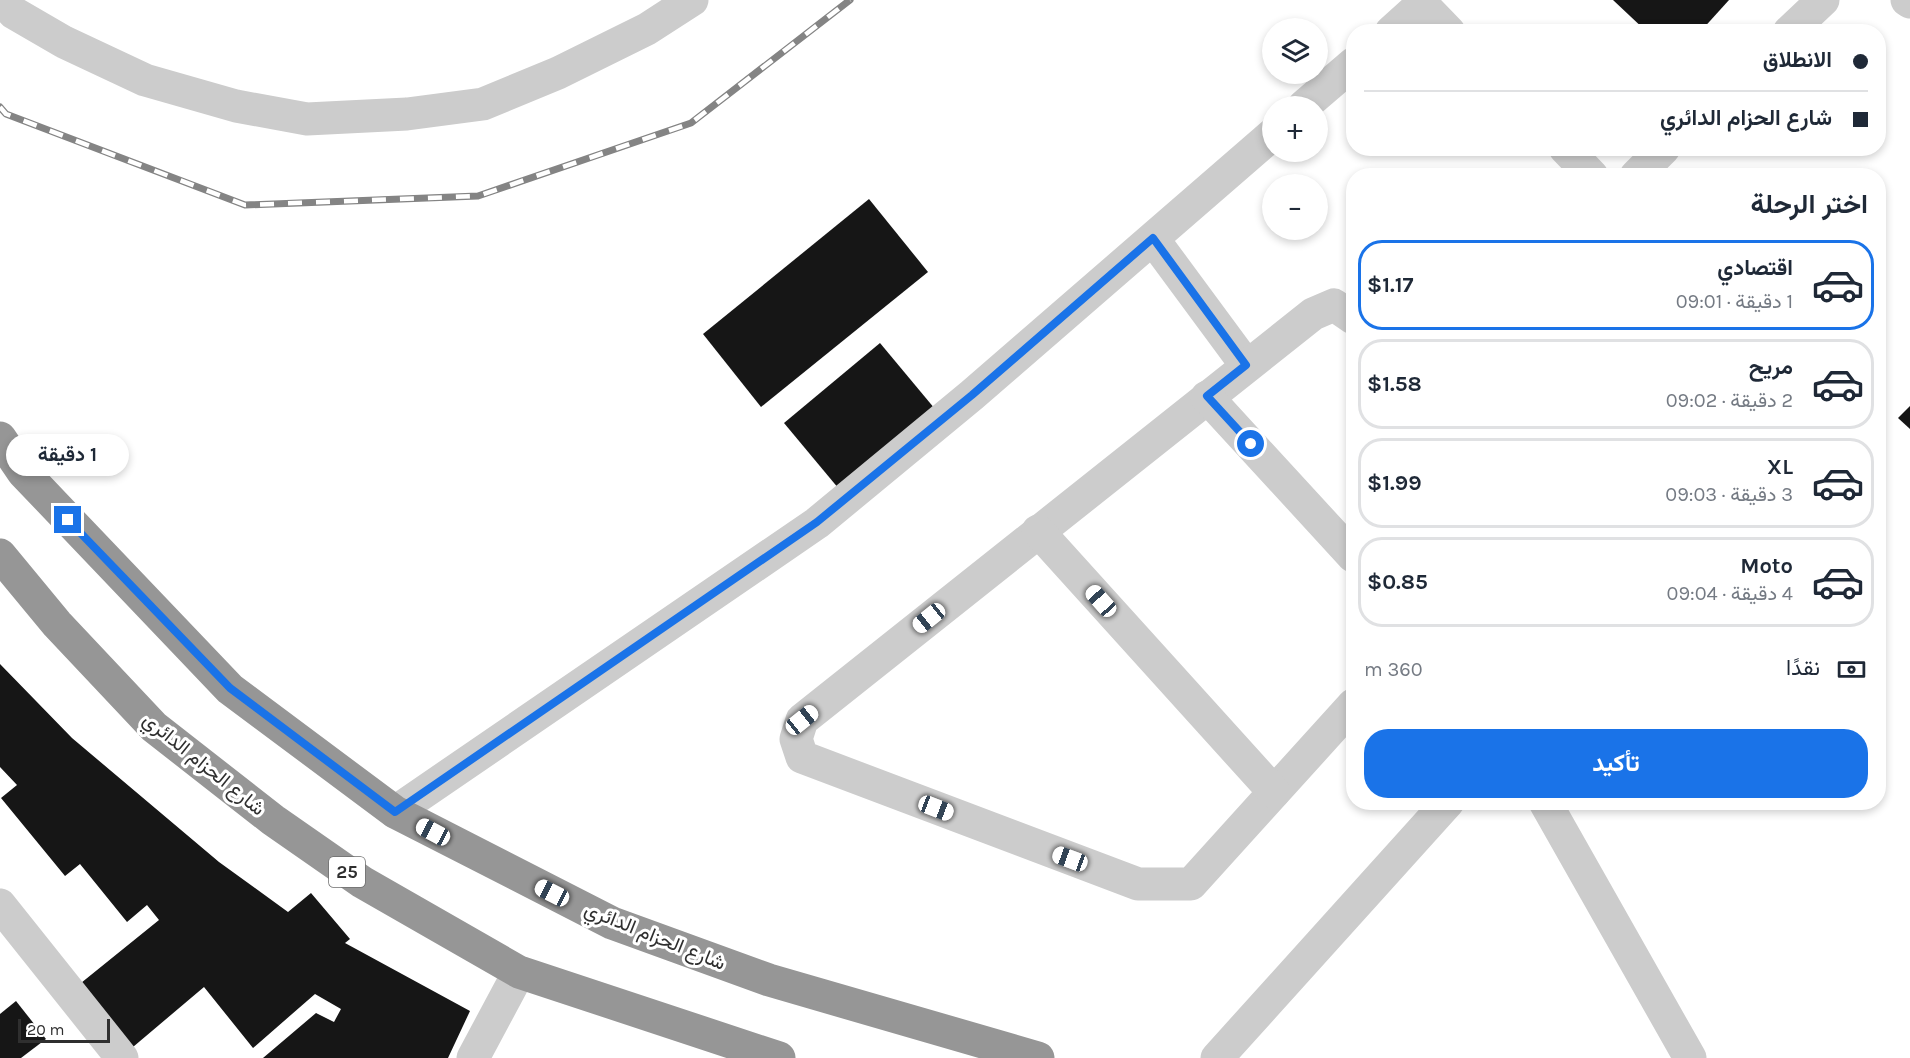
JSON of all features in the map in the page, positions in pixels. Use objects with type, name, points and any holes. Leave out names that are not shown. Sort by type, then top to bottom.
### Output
[{"type":"highway","name":"شارع الحزام الدائري","points":[[0,438],[23,472],[230,688],[395,812],[612,923],[769,980],[1038,1058]]},
{"type":"highway","name":"شارع الحزام الدائري","points":[[0,555],[57,624],[154,728],[273,820],[362,882],[519,972],[779,1058]]},
{"type":"street","points":[[2,0],[14,13],[64,42],[145,80],[236,106],[307,119],[407,114],[483,104],[558,73],[637,34],[692,0]]},
{"type":"street","points":[[1798,24],[1823,0]]},
{"type":"street","points":[[1399,24],[1420,2],[1441,24]]},
{"type":"street","points":[[1316,96],[1346,70]]},
{"type":"street","points":[[395,812],[817,522],[972,395],[1262,144]]},
{"type":"street","points":[[1573,156],[1584,168]]},
{"type":"street","points":[[1644,168],[1656,156]]},
{"type":"street","points":[[1153,238],[1246,365]]},
{"type":"street","points":[[1346,313],[1334,305],[1313,314],[1246,365],[802,720],[796,739],[802,757],[1138,884],[1191,884],[1346,713]]},
{"type":"street","points":[[1207,396],[1346,548]]},
{"type":"street","points":[[1038,531],[1274,792]]},
{"type":"street","points":[[1217,1058],[1441,810]]},
{"type":"street","points":[[1550,810],[1690,1058]]},
{"type":"street","points":[[0,905],[122,1058]]},
{"type":"street","points":[[473,1058],[519,972]]},
{"type":"building","points":[[1613,0],[1729,0],[1707,24],[1638,24]]},
{"type":"building","points":[[869,199],[928,272],[761,407],[703,334]]},
{"type":"building","points":[[880,343],[935,409],[839,489],[784,423]]},
{"type":"building","points":[[1910,406],[1910,429],[1898,418]]},
{"type":"building","points":[[0,664],[72,738],[219,862],[288,912],[311,893],[350,939],[345,943],[470,1011],[448,1058],[263,1058],[316,1013],[334,1022],[341,1009],[315,994],[253,1048],[204,987],[133,1047],[81,983],[159,920],[147,905],[127,922],[80,864],[65,876],[1,798],[17,785],[0,767]]},
{"type":"building","points":[[16,1001],[46,1039],[21,1058],[0,1058],[0,1014]]},
{"type":"railway","points":[[0,107],[6,114],[245,205],[478,196],[691,123],[850,0]]},
{"type":"route","points":[[68,520],[230,688],[395,812],[817,522],[972,395],[1153,238],[1246,365],[1207,396],[1251,444]]}]
